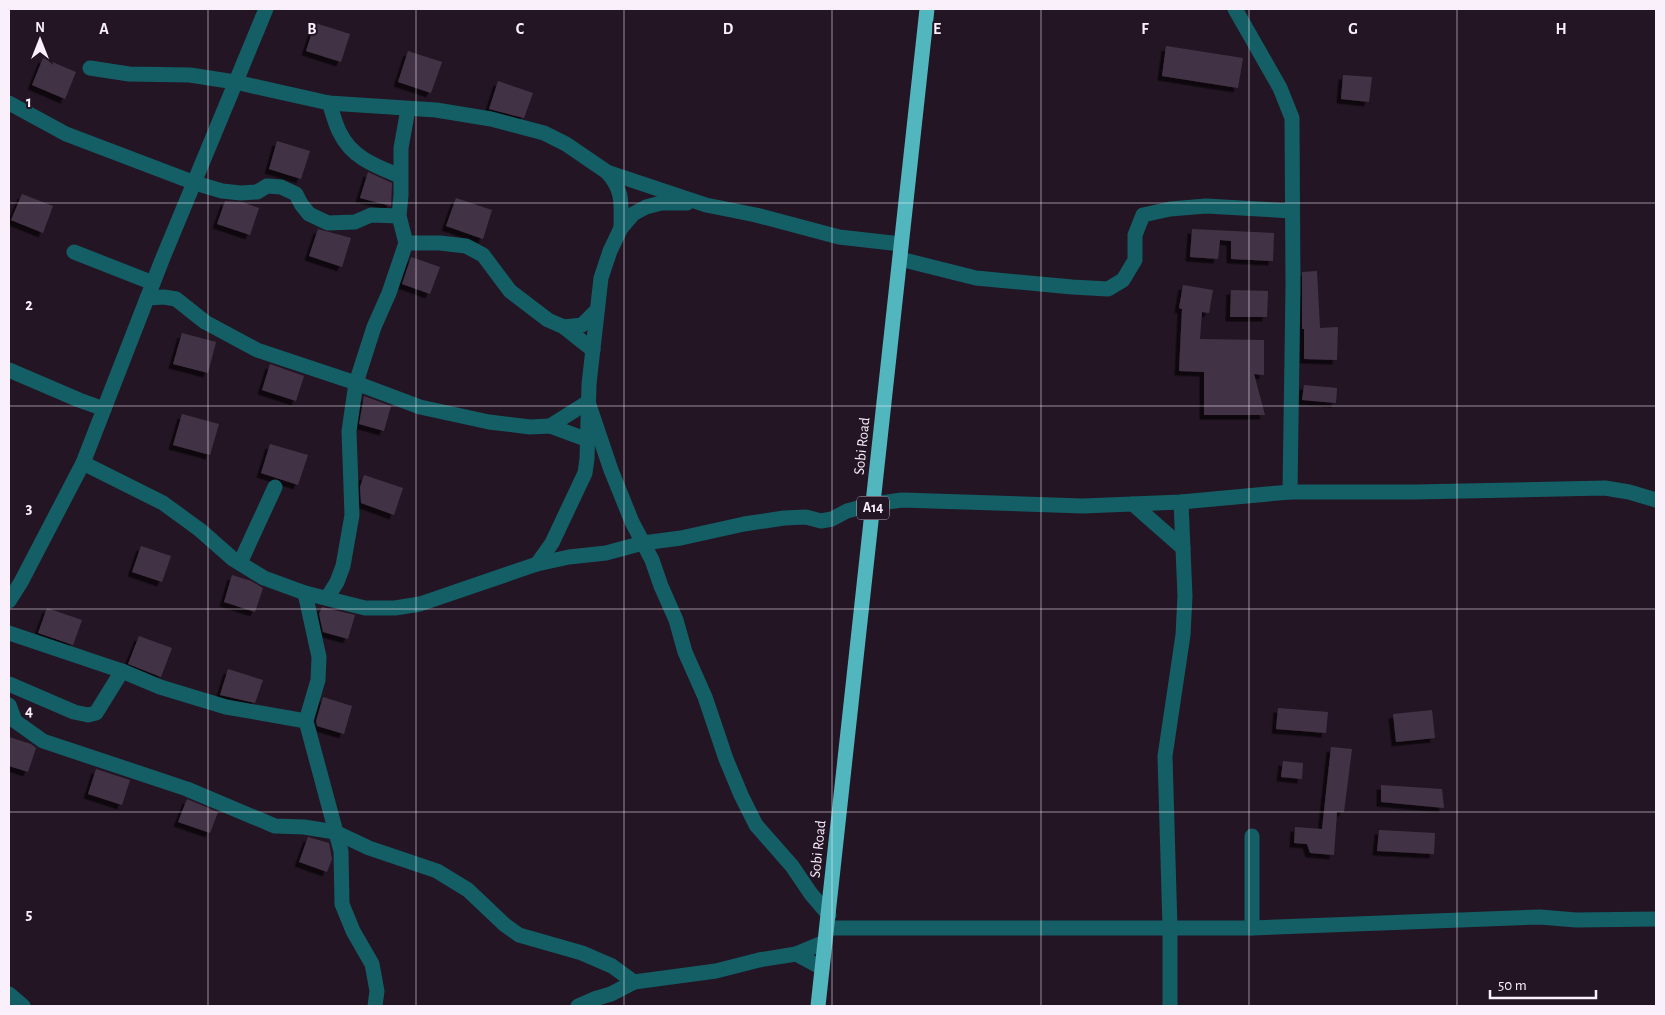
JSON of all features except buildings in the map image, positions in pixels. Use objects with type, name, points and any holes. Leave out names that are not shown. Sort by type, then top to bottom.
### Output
[{"type":"highway","name":"Sobi Road","points":[[818,1006],[927,9]]},
{"type":"street","points":[[9,601],[15,579],[83,463],[153,283],[266,9]]},
{"type":"street","points":[[1235,9],[1280,88],[1292,118],[1293,286],[1290,492]]},
{"type":"street","points":[[90,68],[129,74],[190,75],[235,82],[329,103],[436,110],[482,118],[544,133],[566,144],[607,172],[617,184],[620,197],[621,228]]},
{"type":"street","points":[[9,103],[66,134],[195,183],[222,191],[241,193],[256,192],[268,186],[282,187],[296,194],[308,214],[328,223],[355,222],[371,215],[399,216]]},
{"type":"street","points":[[329,103],[340,133],[352,150],[366,161],[400,176]]},
{"type":"street","points":[[326,598],[337,582],[343,566],[352,514],[349,431],[356,383],[374,326],[390,293],[406,243],[399,216],[401,148],[408,109]]},
{"type":"street","points":[[607,172],[706,205],[756,215],[900,251],[976,278],[1072,287],[1108,289],[1123,280],[1135,260],[1135,235],[1143,214],[1170,209],[1206,206],[1292,211]]},
{"type":"street","points":[[537,564],[552,543],[584,474],[588,440],[588,402],[597,310],[601,278],[610,251],[621,228],[633,214],[646,207],[661,203],[706,205]]},
{"type":"street","points":[[406,243],[440,243],[466,246],[483,255],[510,291],[548,320],[564,327],[593,350]]},
{"type":"street","points":[[74,252],[153,283]]},
{"type":"street","points":[[147,298],[164,297],[176,299],[205,322],[258,350],[420,407],[489,422],[530,427],[550,426],[588,440]]},
{"type":"street","points":[[564,327],[582,325],[597,310]]},
{"type":"street","points":[[9,370],[78,400],[104,409]]},
{"type":"street","points":[[550,426],[588,402]]},
{"type":"street","points":[[588,402],[611,470],[632,522],[652,560],[676,620],[685,652],[705,697],[726,759],[756,825],[792,866],[810,894],[827,929]]},
{"type":"street","points":[[83,463],[162,502],[240,563],[264,578],[305,593],[366,608],[404,607],[420,604],[537,564],[569,557],[606,553],[643,543],[681,538],[744,524],[784,518],[806,517],[821,521],[832,519],[847,511],[873,504],[902,500],[1084,506],[1181,502],[1290,492],[1414,492],[1605,488],[1629,492],[1656,500]]},
{"type":"street","points":[[240,563],[275,487]]},
{"type":"street","points":[[1170,1006],[1170,928],[1165,756],[1183,635],[1185,596],[1181,502]]},
{"type":"street","points":[[1133,504],[1183,548]]},
{"type":"street","points":[[305,593],[319,658],[318,680],[306,721],[341,851],[342,904],[353,931],[372,964],[377,991],[375,1006]]},
{"type":"street","points":[[9,634],[226,707],[306,721]]},
{"type":"street","points":[[9,684],[74,712],[88,715],[96,713],[122,671]]},
{"type":"street","points":[[9,705],[15,721],[43,741],[187,789],[275,826],[304,827],[335,832],[369,848],[437,871],[468,890],[505,925],[519,935],[582,953],[612,966],[634,982]]},
{"type":"street","points":[[1252,836],[1252,928]]},
{"type":"street","points":[[578,1006],[611,994],[634,982],[716,971],[759,960],[796,954],[827,929],[1252,928],[1540,917],[1576,920],[1656,920]]},
{"type":"street","points":[[796,954],[822,968]]}]
